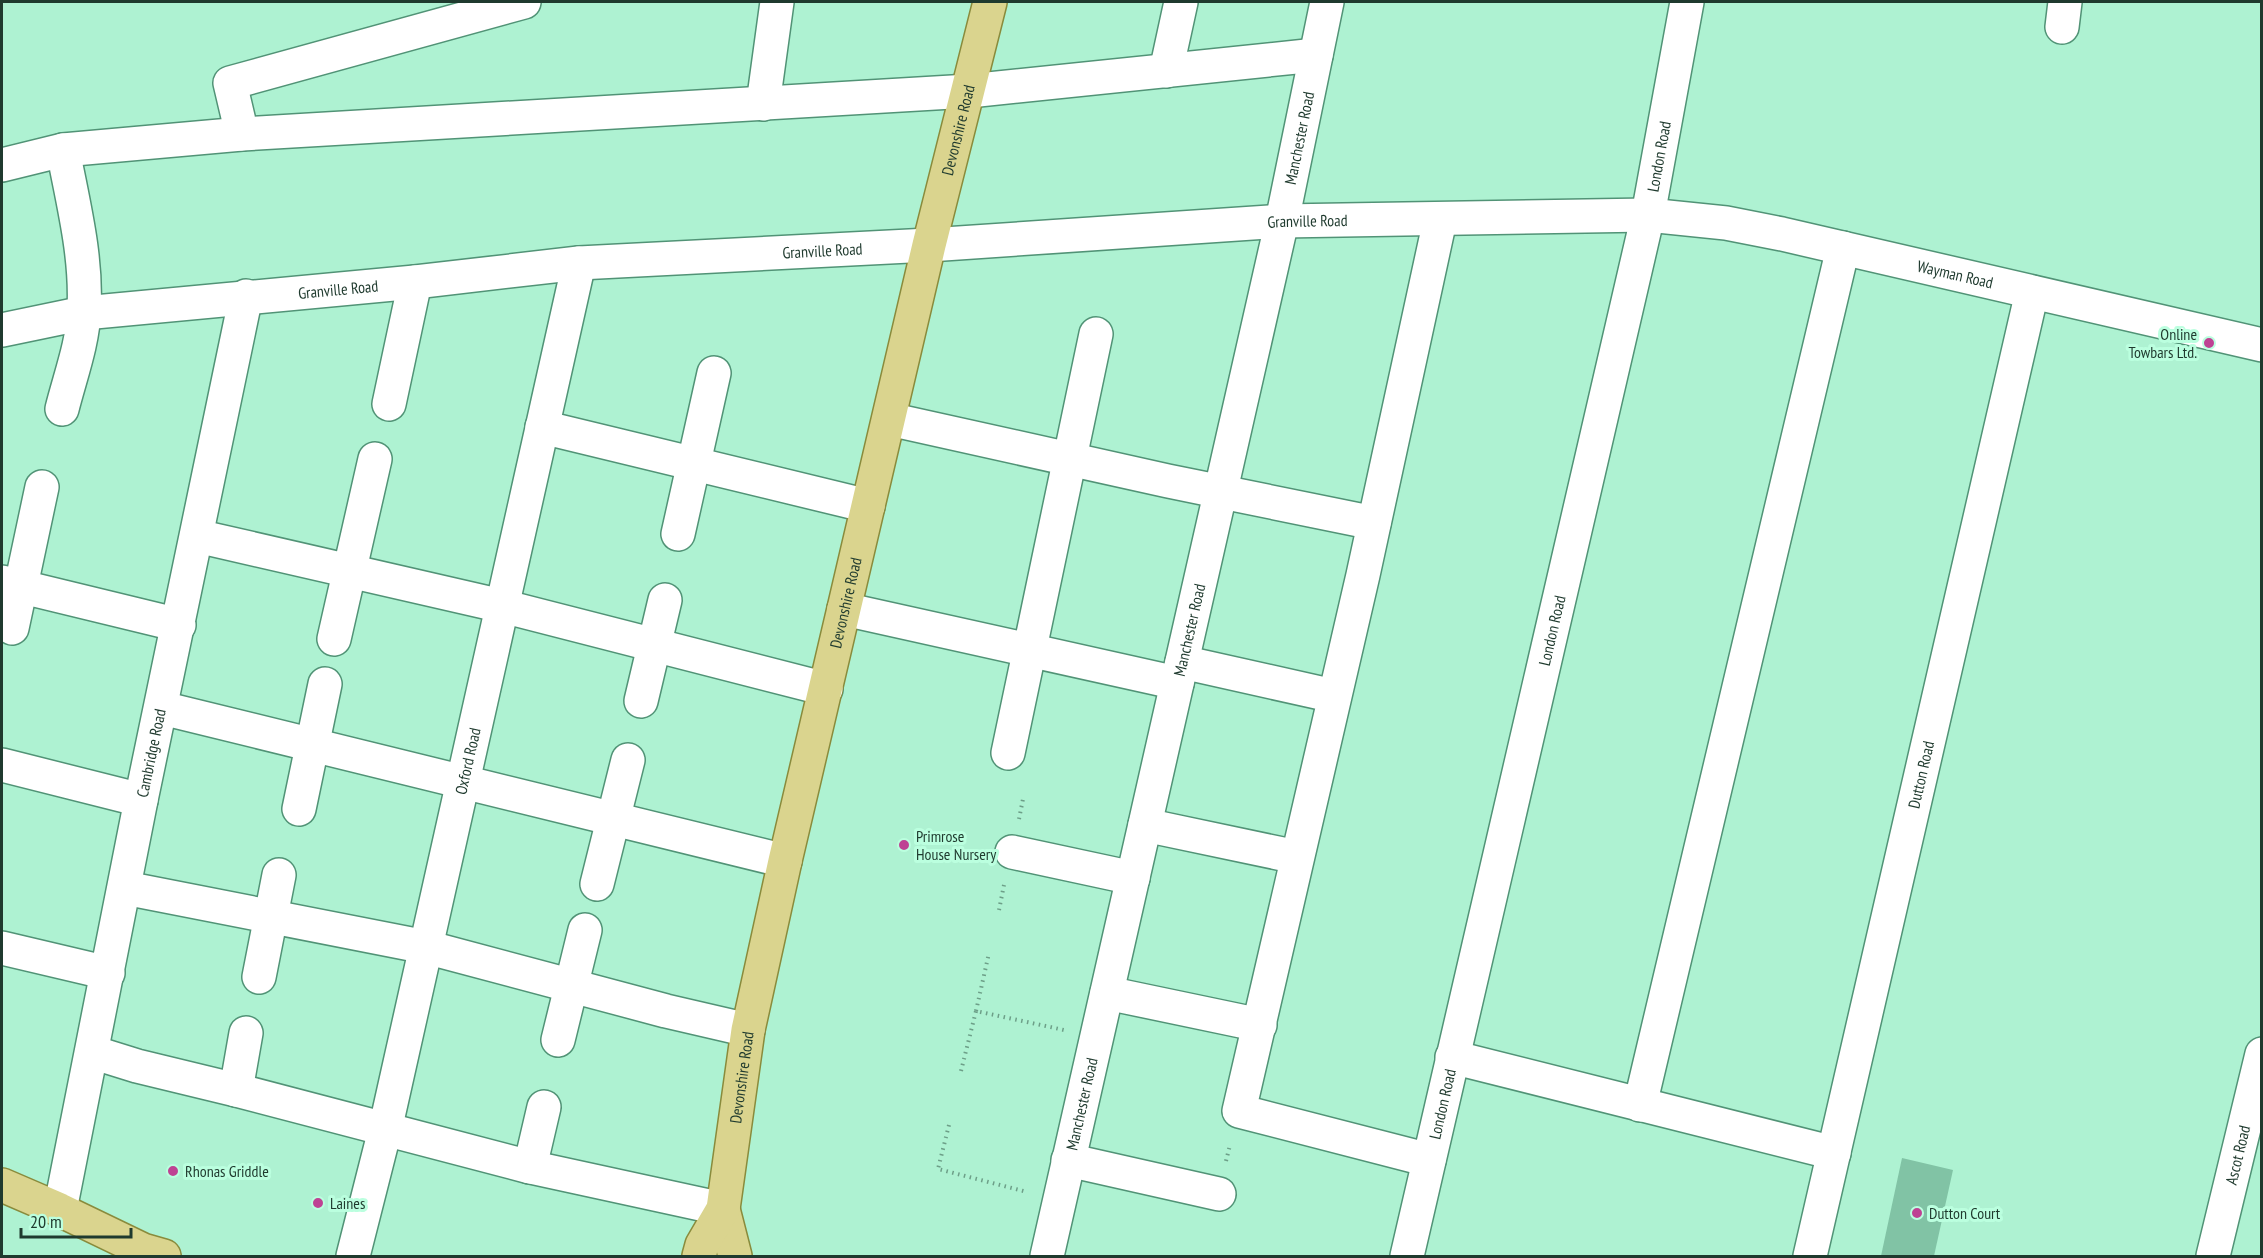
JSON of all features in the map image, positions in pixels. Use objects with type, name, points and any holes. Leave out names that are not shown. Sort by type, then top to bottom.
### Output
[{"type":"main road","name":"Devonshire Road","points":[[735,1257],[723,1209],[748,1030],[868,506],[990,2]]},
{"type":"main road","points":[[2,1185],[143,1250],[164,1257]]},
{"type":"main road","name":"Devonshire Road","points":[[699,1257],[702,1245],[723,1209]]},
{"type":"street","points":[[243,134],[230,83],[524,2]]},
{"type":"street","points":[[763,104],[777,2]]},
{"type":"street","points":[[1166,71],[1181,2]]},
{"type":"street","name":"Manchester Road","points":[[1047,1257],[1282,221],[1327,2]]},
{"type":"street","name":"London Road","points":[[1407,1257],[1648,215],[1687,2]]},
{"type":"street","points":[[2,165],[63,150],[243,134],[969,91],[1316,55]]},
{"type":"street","points":[[62,409],[84,312],[84,266],[63,150]]},
{"type":"street","name":"Granville Road","points":[[2,330],[84,312],[414,282],[579,263],[930,244],[1282,221],[1648,215]]},
{"type":"street","name":"Wayman Road","points":[[1648,215],[1726,223],[2262,345]]},
{"type":"street","points":[[1429,1160],[1239,1111],[1374,523],[1440,220]]},
{"type":"street","points":[[1640,1105],[1843,248]]},
{"type":"street","name":"Oxford Road","points":[[353,1257],[385,1130],[579,263]]},
{"type":"street","points":[[389,404],[414,282]]},
{"type":"street","name":"Dutton Road","points":[[1810,1257],[2032,292]]},
{"type":"street","name":"Cambridge Road","points":[[60,1210],[141,800],[246,296]]},
{"type":"street","points":[[1008,753],[1096,334]]},
{"type":"street","points":[[678,534],[714,373]]},
{"type":"street","points":[[889,419],[1220,492],[1374,523]]},
{"type":"street","points":[[542,427],[868,506]]},
{"type":"street","points":[[334,639],[375,459]]},
{"type":"street","points":[[12,628],[11,584],[42,487]]},
{"type":"street","points":[[197,536],[502,606],[826,689]]},
{"type":"street","points":[[11,584],[179,625]]},
{"type":"street","points":[[641,701],[665,600]]},
{"type":"street","points":[[844,609],[1029,650],[1334,696]]},
{"type":"street","points":[[299,808],[325,684]]},
{"type":"street","points":[[162,708],[785,861]]},
{"type":"street","points":[[597,884],[628,760]]},
{"type":"street","points":[[2,765],[141,800]]},
{"type":"street","points":[[1145,825],[1298,857]]},
{"type":"street","points":[[1012,852],[1133,878]]},
{"type":"street","points":[[259,977],[279,875]]},
{"type":"street","points":[[125,888],[426,947],[571,987],[748,1030]]},
{"type":"street","points":[[558,1040],[585,930]]},
{"type":"street","points":[[2,948],[108,973]]},
{"type":"street","points":[[1107,993],[1260,1024]]},
{"type":"street","points":[[236,1090],[246,1033]]},
{"type":"street","points":[[92,1053],[530,1167],[723,1209]]},
{"type":"street","name":"Ascot Road","points":[[2213,1257],[2262,1054]]},
{"type":"street","points":[[1452,1057],[1834,1153]]},
{"type":"street","points":[[530,1167],[544,1107]]},
{"type":"street","points":[[1068,1160],[1219,1194]]},
{"type":"path","points":[[961,1071],[989,953]]},
{"type":"path","points":[[976,1011],[1096,1037]]},
{"type":"path","points":[[949,1125],[938,1169],[1060,1200]]},
{"type":"building","name":"Dutton Court","points":[[1902,1158],[1953,1170],[1934,1256],[1881,1256]]},
{"type":"place","name":"Online Towbars Ltd.","points":[[2209,343]]},
{"type":"place","name":"Primrose House Nursery","points":[[904,845]]},
{"type":"place","name":"Rhonas Griddle","points":[[173,1171]]},
{"type":"place","name":"Laines","points":[[318,1203]]},
{"type":"place","name":"Dutton Court","points":[[1917,1213]]}]
